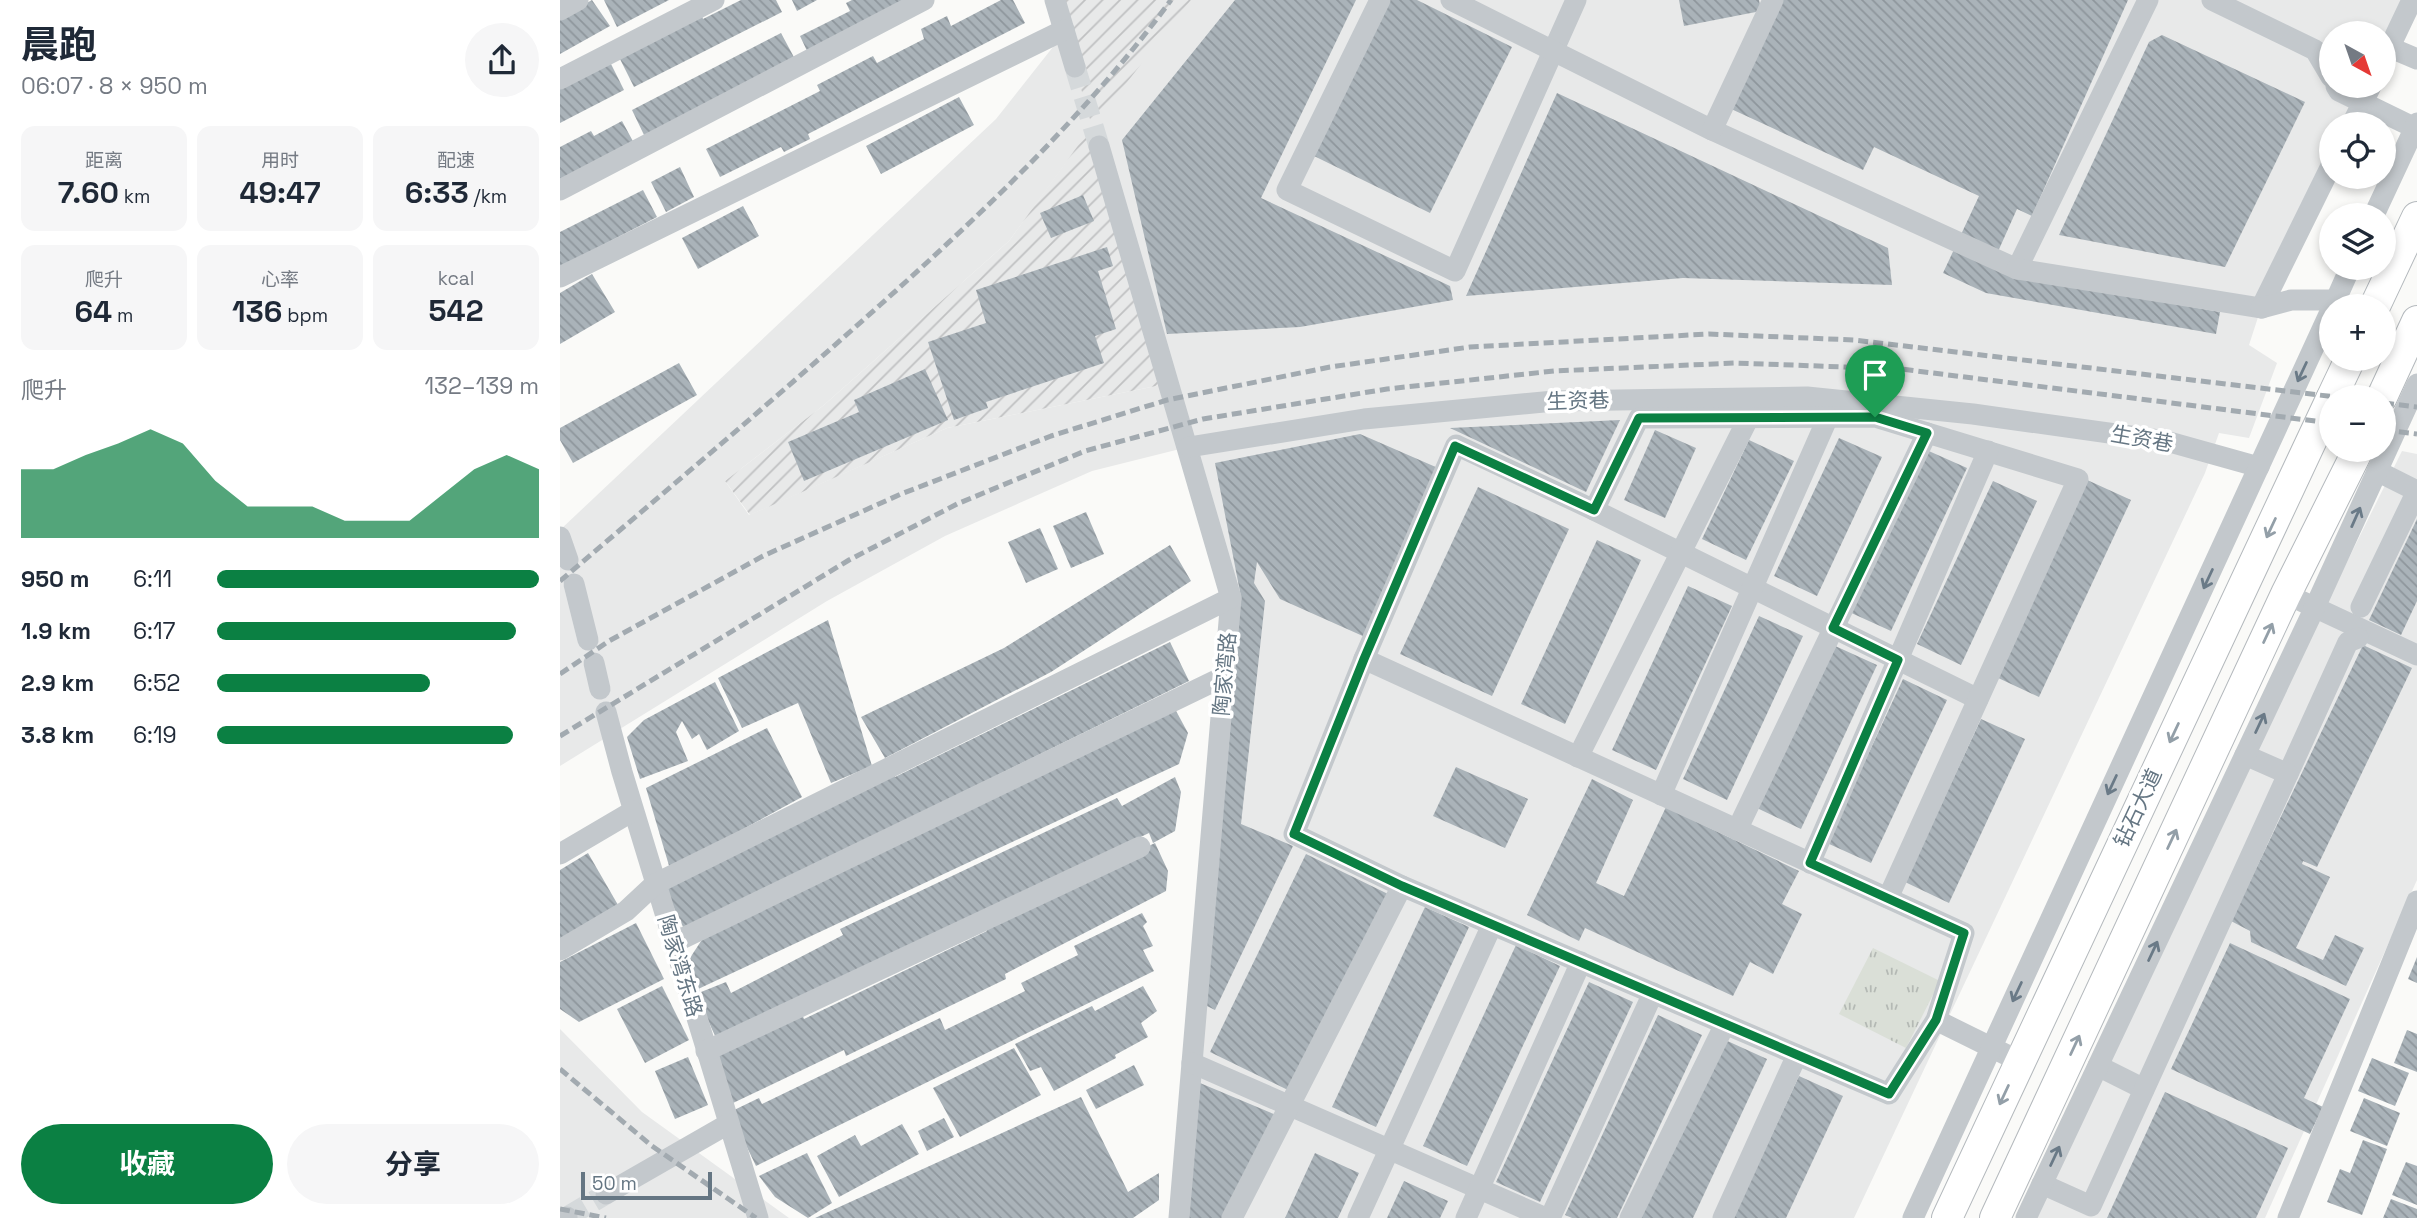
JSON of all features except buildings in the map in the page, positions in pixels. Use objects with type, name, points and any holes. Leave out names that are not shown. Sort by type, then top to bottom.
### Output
[{"type":"highway","points":[[2381,294],[2417,217]]},
{"type":"highway","points":[[2388,385],[2417,321]]},
{"type":"highway","name":"钻石大道","points":[[1947,1218],[2319,426]]},
{"type":"highway","name":"钻石大道","points":[[1995,1218],[2072,1088],[2286,594],[2366,462]]},
{"type":"street","points":[[560,10],[579,0]]},
{"type":"street","points":[[560,79],[714,0]]},
{"type":"street","points":[[560,190],[924,0]]},
{"type":"street","points":[[1055,0],[1074,66]]},
{"type":"street","points":[[1380,0],[1287,190],[1455,271],[1576,0]]},
{"type":"street","points":[[1451,0],[1712,130],[2017,269],[2261,308],[2291,300],[2319,303]]},
{"type":"street","points":[[1712,130],[1773,0]]},
{"type":"street","points":[[2017,269],[2148,0]]},
{"type":"street","points":[[2212,0],[2319,45]]},
{"type":"street","points":[[2396,30],[2412,0]]},
{"type":"street","points":[[560,277],[1064,30]]},
{"type":"street","points":[[2396,53],[2417,59]]},
{"type":"street","points":[[2373,98],[2416,126],[2381,203]]},
{"type":"street","name":"陶家湾路","points":[[1098,146],[1189,447],[1231,598],[1179,1218]]},
{"type":"street","points":[[2261,308],[2320,189]]},
{"type":"street","points":[[1913,1218],[2319,336]]},
{"type":"street","points":[[2396,416],[2417,384]]},
{"type":"street","name":"生资巷","points":[[1189,447],[1364,419],[1555,401],[1807,397],[1973,414],[2166,441],[2259,467]]},
{"type":"street","points":[[1578,757],[1749,417]]},
{"type":"street","points":[[1661,795],[1828,417]]},
{"type":"street","points":[[1594,510],[1639,418],[1875,417],[2078,479],[1888,898]]},
{"type":"street","points":[[1737,830],[1927,433]]},
{"type":"street","points":[[1364,659],[1964,933],[1936,1020],[1889,1094],[1402,886],[1294,834],[1364,659],[1455,446],[1594,510],[1978,699]]},
{"type":"street","points":[[1810,863],[1988,451]]},
{"type":"street","points":[[2026,1218],[2042,1184],[2072,1088],[2098,1066],[2315,607],[2367,462]]},
{"type":"street","points":[[2361,607],[2417,491],[2369,462]]},
{"type":"street","points":[[560,537],[568,560]]},
{"type":"street","points":[[574,584],[588,640]]},
{"type":"street","points":[[2286,594],[2417,655]]},
{"type":"street","points":[[560,950],[626,911],[656,884],[1231,598]]},
{"type":"street","points":[[2042,1184],[2088,1212],[2348,642],[2358,638]]},
{"type":"street","points":[[594,663],[600,689]]},
{"type":"street","points":[[673,943],[1224,676]]},
{"type":"street","name":"陶家湾东路","points":[[606,712],[633,811],[758,1218]]},
{"type":"street","points":[[2245,755],[2288,774]]},
{"type":"street","points":[[560,854],[633,811]]},
{"type":"street","points":[[706,1051],[1140,847]]},
{"type":"street","points":[[1232,1218],[1402,886]]},
{"type":"street","points":[[2288,1218],[2417,901]]},
{"type":"street","points":[[1359,1218],[1492,925]]},
{"type":"street","points":[[1466,1218],[1581,962]]},
{"type":"street","points":[[1192,1063],[1548,1218],[1653,993]]},
{"type":"street","points":[[1936,1020],[2019,1061]]},
{"type":"street","points":[[1630,1218],[1725,1024]]},
{"type":"street","points":[[1723,1218],[1797,1055]]},
{"type":"street","points":[[2098,1066],[2144,1089]]},
{"type":"street","points":[[606,1194],[728,1124]]},
{"type":"shaded area","points":[[1055,0],[1191,0],[1093,126],[1121,194],[1176,382],[947,428],[750,515],[725,481],[824,405],[1009,241],[1092,126]]},
{"type":"shaded area","points":[[1090,0],[2410,0],[2396,30],[2396,21],[2319,21],[2319,98],[2363,98],[2356,112],[2319,112],[2319,188],[2261,308],[2249,345],[2277,363],[2249,438],[2219,433],[2205,473],[1854,1218],[1179,1218],[1231,598],[1188,447],[1092,471],[945,536],[827,601],[560,766],[560,530],[996,119]],"holes":[[[1092,127],[1176,382],[947,428],[749,515],[725,481],[824,405],[1009,241]]]},
{"type":"shaded area","points":[[2402,451],[2417,454],[2417,880],[2265,1218],[2021,1218]]},
{"type":"shaded area","points":[[560,1029],[642,1112],[789,1218],[560,1218]]},
{"type":"green space","points":[[1873,948],[1940,981],[1906,1048],[1839,1014]]},
{"type":"tunnel","points":[[1075,67],[1099,146]]},
{"type":"tunnel","points":[[567,1217],[606,1194]]},
{"type":"railway","points":[[560,581],[801,375],[958,234],[1070,121],[1139,42],[1171,0]]},
{"type":"railway","points":[[560,674],[609,641],[763,556],[901,494],[1051,436],[1167,400],[1330,367],[1470,347],[1709,334],[1854,340],[2319,395]]},
{"type":"railway","points":[[560,736],[849,560],[957,504],[1085,451],[1203,419],[1387,389],[1554,371],[1735,363],[1901,369],[2319,421]]},
{"type":"railway","points":[[2396,404],[2417,407]]},
{"type":"railway","points":[[2396,431],[2417,434]]},
{"type":"railway","points":[[560,1069],[652,1146],[756,1218]]},
{"type":"railway","points":[[560,1209],[606,1218]]},
{"type":"route","points":[[1875,417],[1927,433],[1833,628],[1898,660],[1810,863],[1964,933],[1936,1020],[1889,1094],[1402,886],[1294,834],[1364,659],[1455,446],[1594,510],[1639,418],[1875,417]]}]
